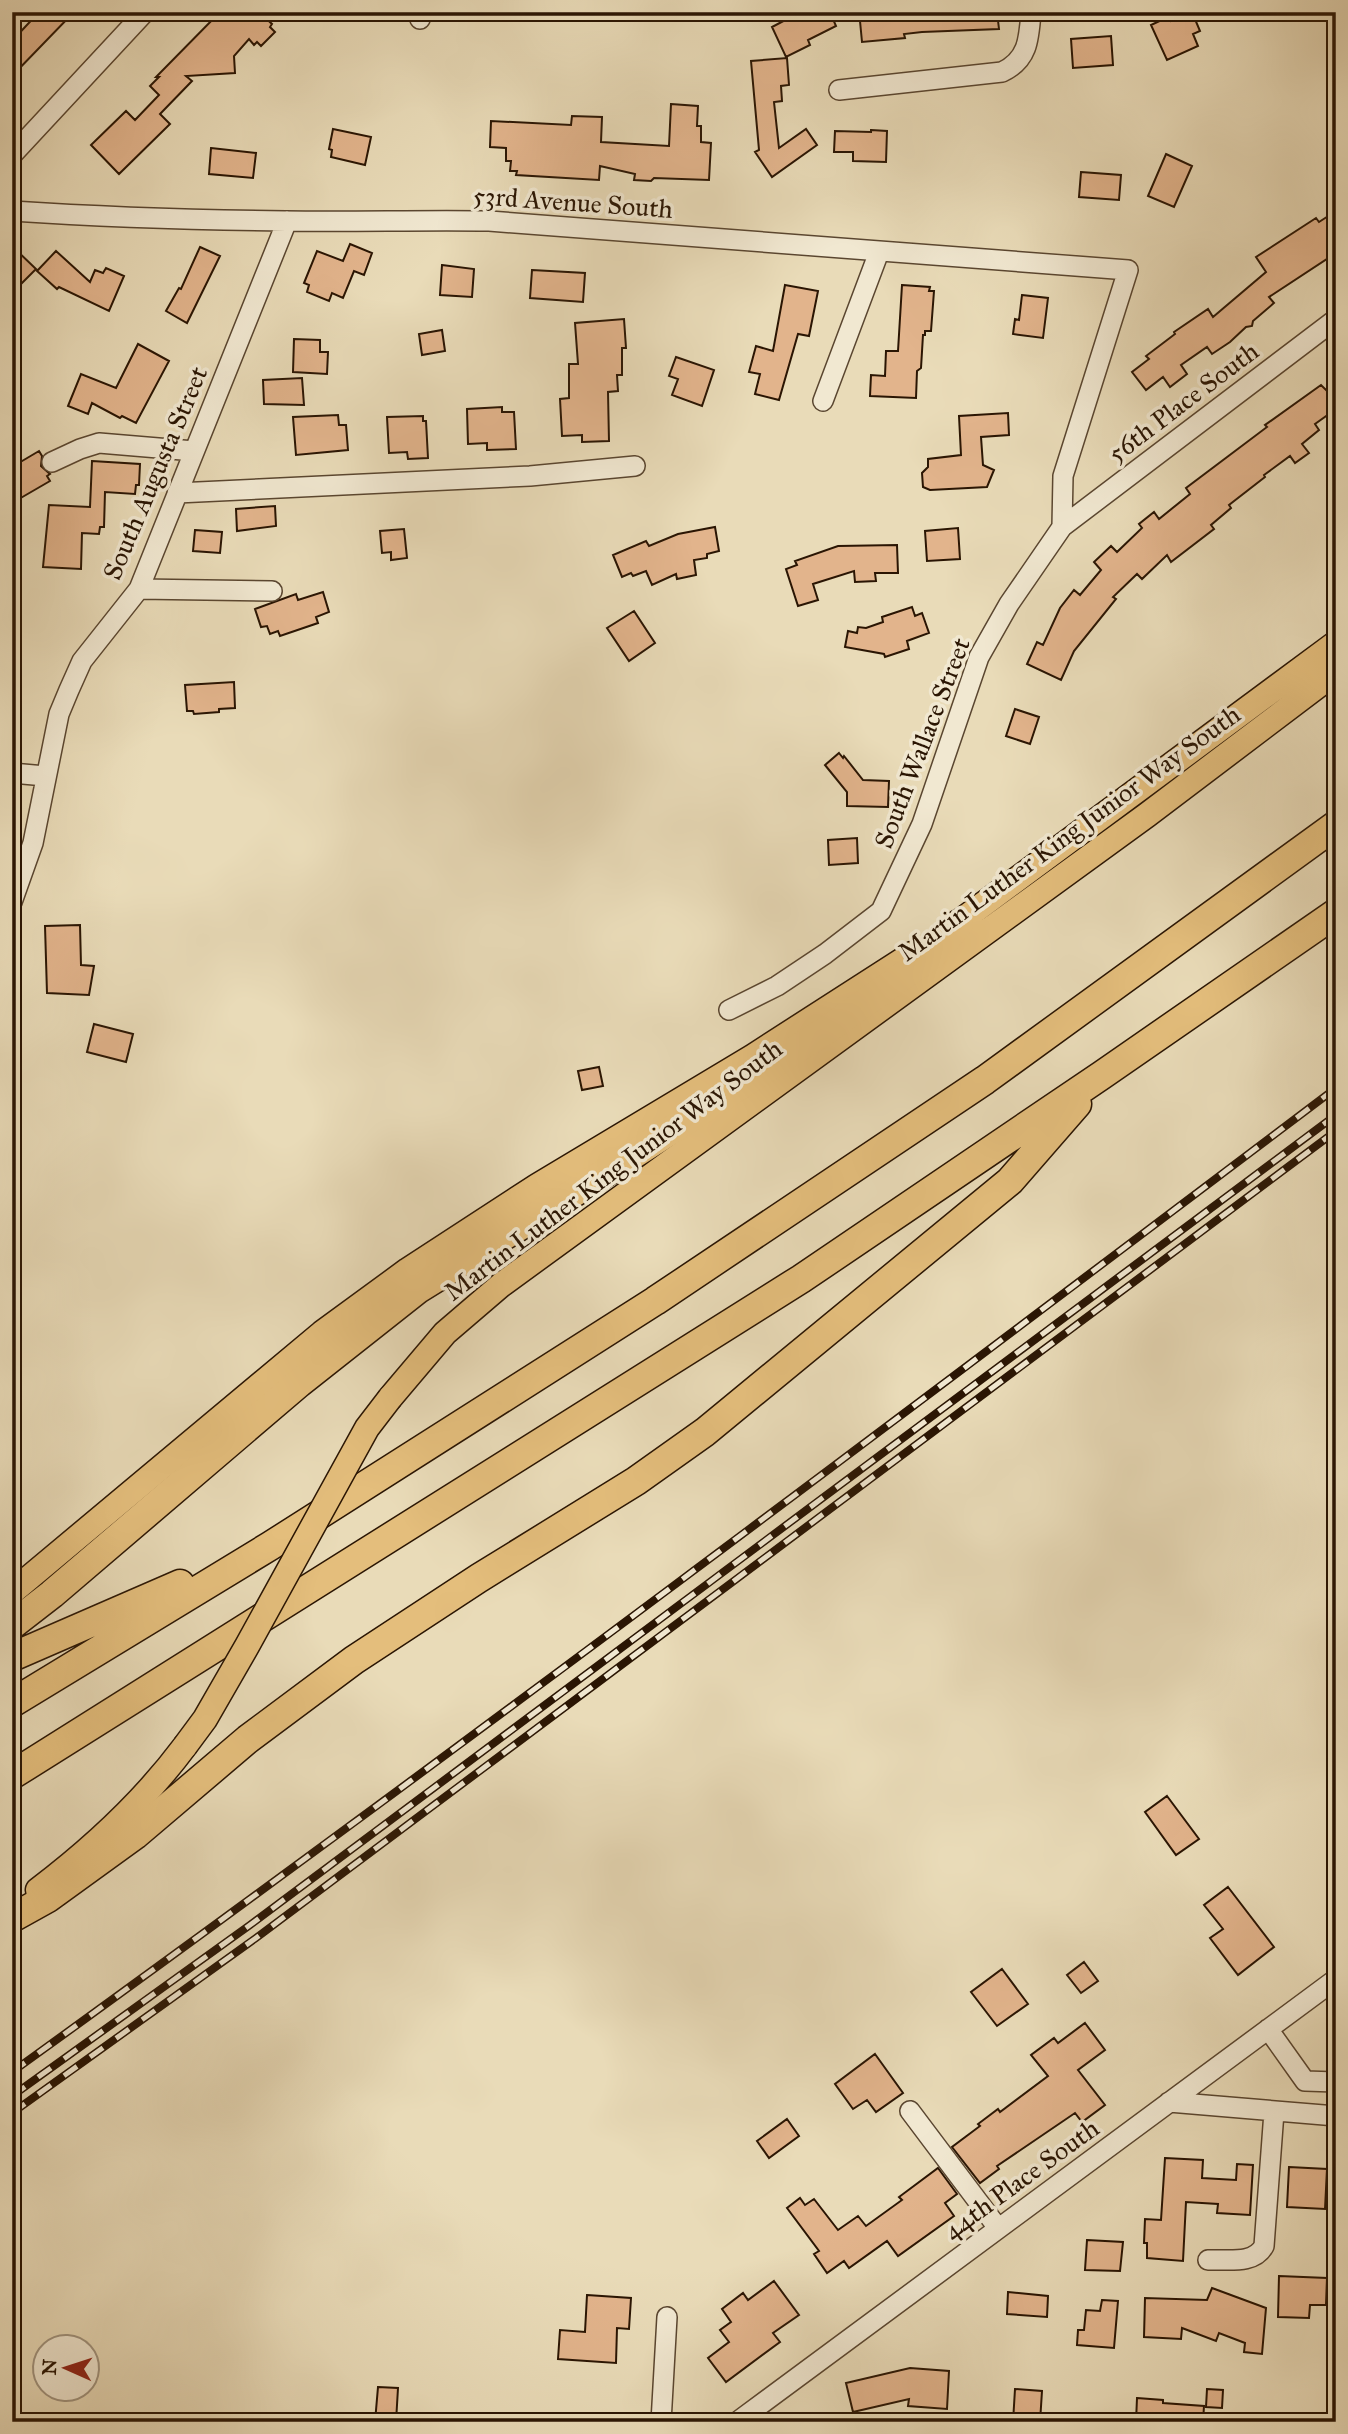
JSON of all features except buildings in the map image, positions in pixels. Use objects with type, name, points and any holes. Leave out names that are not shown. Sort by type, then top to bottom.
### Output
[{"type":"highway","points":[[12,1703],[270,1546],[655,1301],[962,1095],[1336,825]]},
{"type":"highway","points":[[12,1775],[801,1279],[1102,1076],[1336,912]]},
{"type":"highway","points":[[12,1625],[299,1383],[418,1289],[601,1176],[825,1031],[934,954],[959,924]]},
{"type":"highway","points":[[12,1918],[48,1898],[135,1835],[248,1739],[354,1661],[479,1578],[636,1481],[705,1432],[1010,1181],[1102,1076]]},
{"type":"highway","points":[[12,1657],[270,1546]]},
{"type":"main road","name":"Martin Luther King Junior Way South","points":[[12,1592],[322,1333],[408,1270],[537,1186],[752,1057],[959,924],[1336,643]]},
{"type":"main road","name":"Martin Luther King Junior Way South","points":[[12,1910],[94,1844],[137,1802],[185,1746],[205,1719],[247,1646],[367,1428],[444,1334],[501,1284],[1136,824],[1336,672]]},
{"type":"street","points":[[12,155],[145,12]]},
{"type":"street","points":[[839,90],[1002,72],[1016,64],[1025,52],[1030,35],[1031,12]]},
{"type":"street","name":"53rd Avenue South","points":[[12,211],[111,217],[287,221],[489,221],[1128,270],[1063,475],[1062,527]]},
{"type":"street","name":"South Augusta Street","points":[[12,902],[33,843],[59,714],[82,661],[139,589],[287,221]]},
{"type":"street","points":[[824,401],[879,252]]},
{"type":"street","name":"56th Place South","points":[[1062,527],[1336,319]]},
{"type":"street","points":[[51,462],[99,443],[194,451]]},
{"type":"street","points":[[177,494],[530,476],[635,466]]},
{"type":"street","name":"South Wallace Street","points":[[729,1010],[776,986],[825,954],[881,911],[922,824],[979,657],[1009,604],[1062,527]]},
{"type":"street","points":[[139,589],[272,591]]},
{"type":"street","points":[[12,773],[45,776]]},
{"type":"street","name":"44th Place South","points":[[737,2422],[1336,1979]]},
{"type":"street","points":[[1269,2029],[1305,2081],[1336,2082]]},
{"type":"street","points":[[1169,2102],[1336,2116]]},
{"type":"street","points":[[910,2111],[998,2228]]},
{"type":"street","points":[[1208,2260],[1250,2259],[1256,2257],[1264,2246],[1274,2112]]},
{"type":"street","points":[[660,2422],[667,2317]]},
{"type":"railway","points":[[12,2072],[511,1706],[1336,1088]]},
{"type":"railway","points":[[12,2096],[250,1925],[1336,1115]]},
{"type":"railway","points":[[12,2113],[256,1938],[1336,1131]]}]
